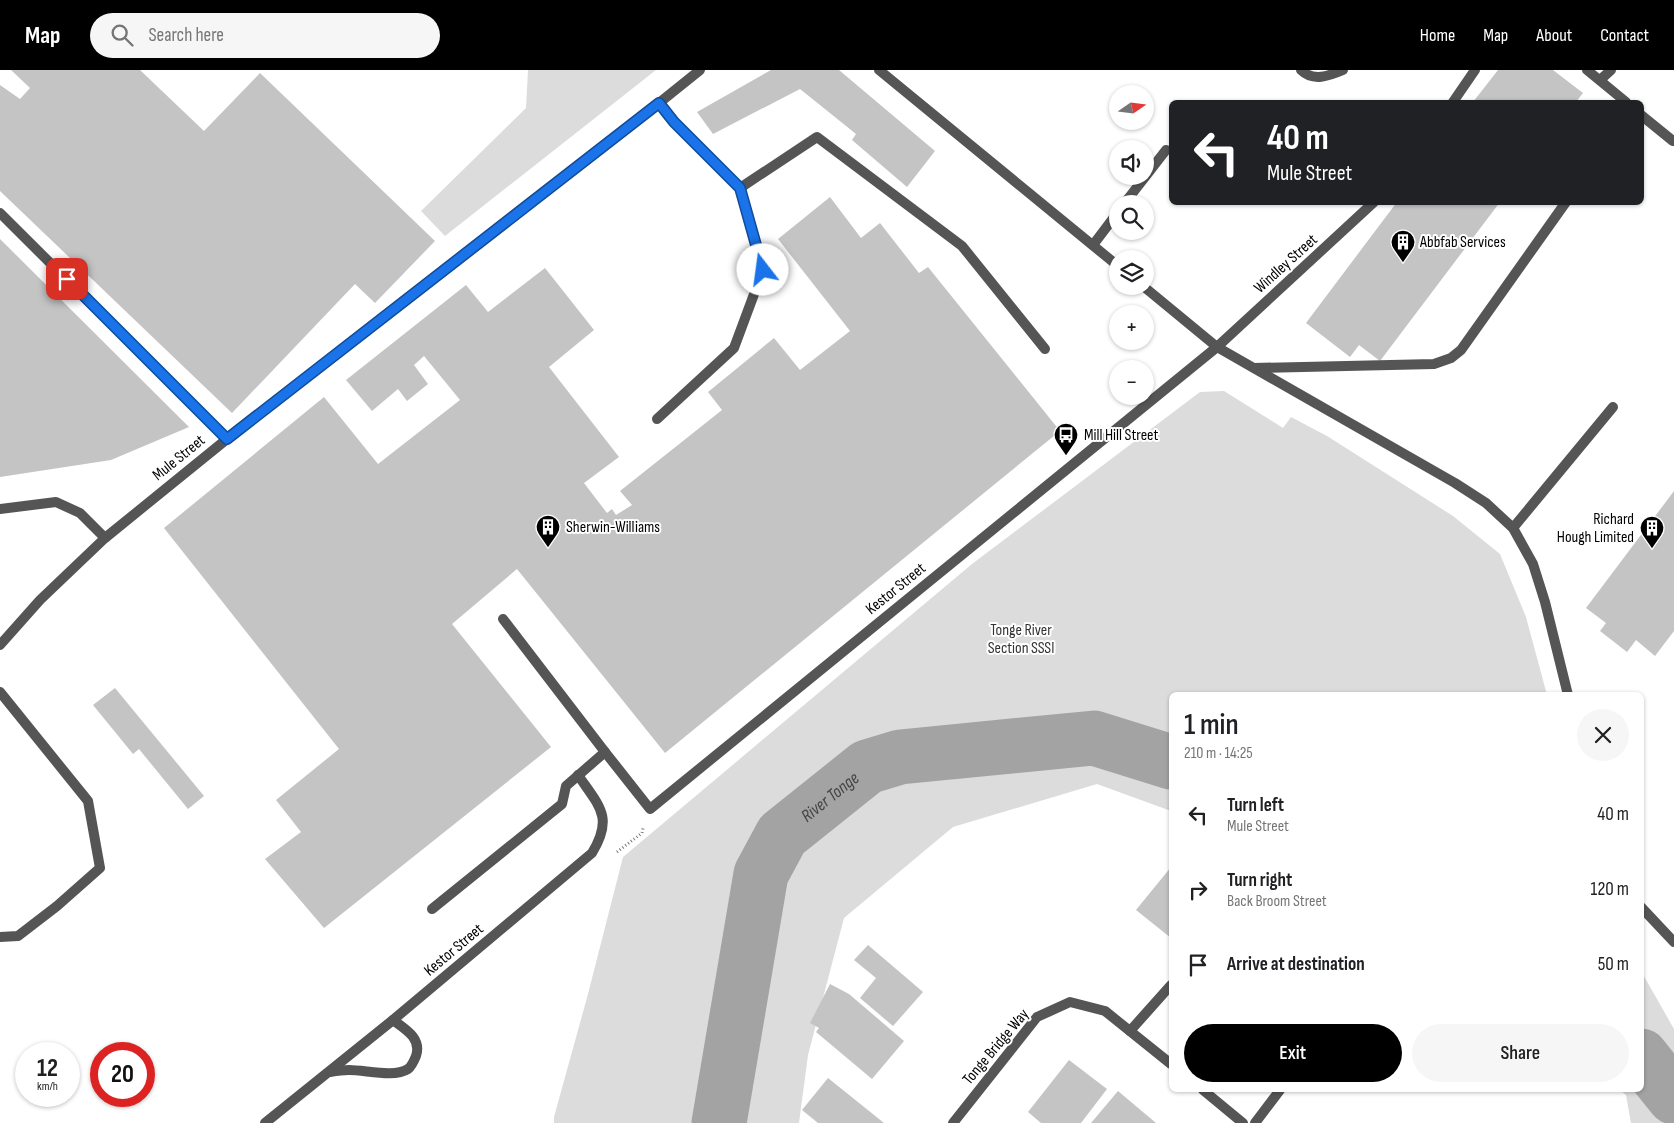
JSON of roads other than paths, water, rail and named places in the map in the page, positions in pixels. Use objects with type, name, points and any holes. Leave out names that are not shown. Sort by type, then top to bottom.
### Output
[{"type":"street","name":"Mule Street","points":[[0,645],[40,600],[105,538],[227,439],[700,70]]},
{"type":"street","points":[[879,70],[1109,259]]},
{"type":"street","points":[[1300,70],[1306,75],[1324,78],[1343,70]]},
{"type":"street","points":[[1454,100],[1475,70]]},
{"type":"street","points":[[1588,70],[1624,100]]},
{"type":"street","points":[[1600,80],[1611,70]]},
{"type":"street","points":[[657,419],[734,348],[763,270],[740,188],[674,122],[659,103]]},
{"type":"street","points":[[1644,117],[1673,141]]},
{"type":"street","points":[[740,188],[817,137],[962,246],[1046,349]]},
{"type":"street","points":[[1131,195],[1166,150]]},
{"type":"street","name":"Windley Street","points":[[1217,347],[1371,205]]},
{"type":"street","points":[[1253,368],[1434,364],[1451,358],[1461,350],[1564,205]]},
{"type":"street","points":[[0,213],[227,439]]},
{"type":"street","points":[[1092,245],[1109,223]]},
{"type":"street","points":[[1154,295],[1217,347],[1455,483],[1486,503],[1513,528],[1533,564],[1545,602],[1567,692]]},
{"type":"street","name":"Kestor Street","points":[[605,752],[650,809],[1217,347]]},
{"type":"street","points":[[1513,528],[1613,407]]},
{"type":"street","points":[[0,509],[56,502],[80,513],[105,538]]},
{"type":"street","points":[[432,909],[562,804],[566,786],[605,752],[503,619]]},
{"type":"street","points":[[0,692],[88,801],[100,868],[18,936],[0,937]]},
{"type":"street","name":"Kestor Street","points":[[265,1123],[330,1072],[592,853],[601,839],[604,825],[602,809],[578,776]]},
{"type":"street","points":[[1644,910],[1674,942]]},
{"type":"street","points":[[1130,1031],[1169,987]]},
{"type":"street","name":"Tonge Bridge Way","points":[[953,1123],[1036,1016],[1070,1002],[1105,1011],[1169,1062]]},
{"type":"street","points":[[330,1072],[350,1070],[400,1072],[409,1068],[414,1062],[418,1051],[416,1042],[412,1034],[392,1020]]},
{"type":"street","points":[[1205,1092],[1243,1123]]},
{"type":"street","points":[[1255,1123],[1278,1092]]},
{"type":"waterway","name":"River Tonge","points":[[719,1123],[761,874],[782,835],[867,767],[900,757],[1094,738],[1169,761]]},
{"type":"waterway","name":"River Tonge","points":[[1644,1060],[1674,1097]]},
{"type":"place","name":"Abbfab Services","points":[[1403,263]]},
{"type":"place","name":"Mill Hill Street","points":[[1066,456]]},
{"type":"place","name":"Sherwin-Williams","points":[[548,548]]},
{"type":"place","name":"Richard Hough Limited","points":[[1652,549]]},
{"type":"park label","name":"Tonge River Section SSSI","points":[[1021,639]]}]
